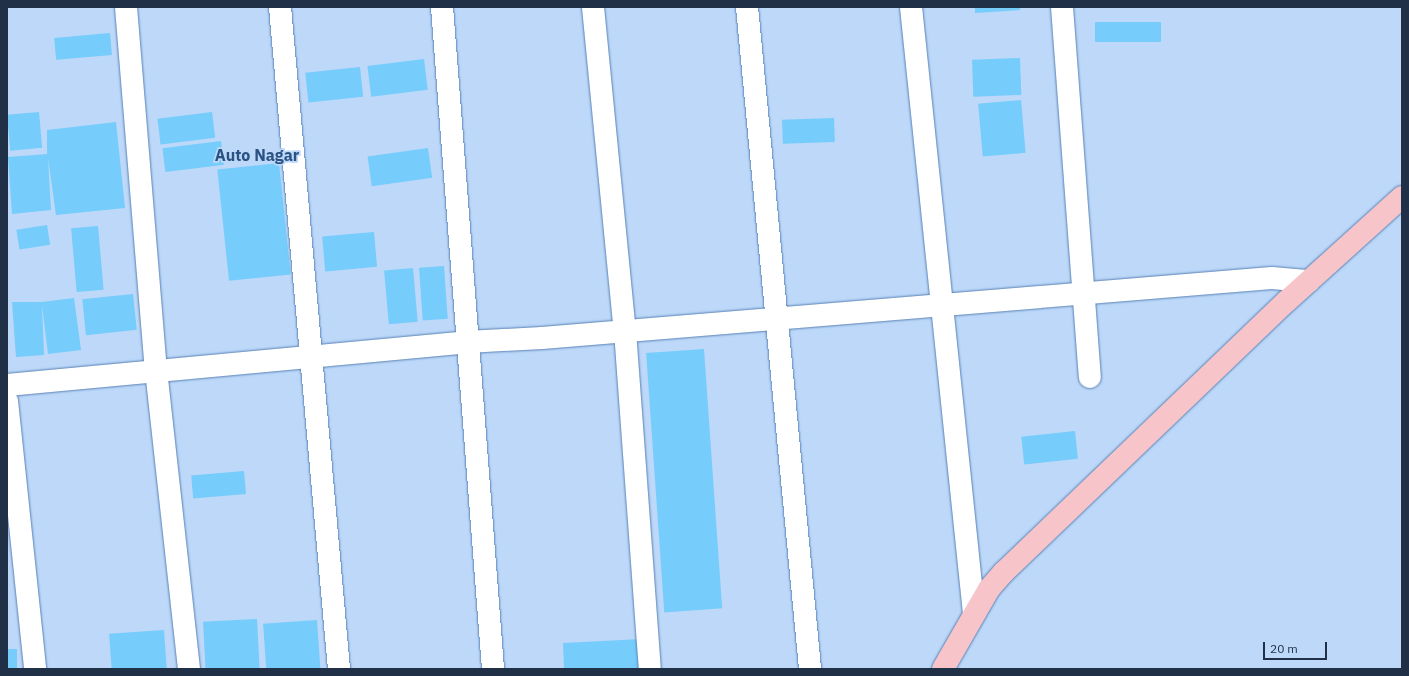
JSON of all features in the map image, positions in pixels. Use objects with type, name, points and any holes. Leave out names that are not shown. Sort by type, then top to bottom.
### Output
[{"type":"main road","points":[[943,669],[989,589],[1004,572],[1310,281],[1402,197]]},
{"type":"street","points":[[126,7],[156,370],[189,669]]},
{"type":"street","points":[[280,7],[339,669]]},
{"type":"street","points":[[442,7],[493,669]]},
{"type":"street","points":[[593,7],[625,331],[650,669]]},
{"type":"street","points":[[747,7],[810,669]]},
{"type":"street","points":[[911,7],[974,614]]},
{"type":"street","points":[[1062,7],[1090,377]]},
{"type":"street","points":[[7,384],[467,342],[542,338],[1272,278],[1310,281]]},
{"type":"street","points":[[7,401],[35,669]]},
{"type":"building","points":[[975,7],[1020,7],[1020,10],[975,13]]},
{"type":"building","points":[[1095,22],[1161,22],[1161,42],[1095,42]]},
{"type":"building","points":[[110,33],[112,55],[56,60],[54,38]]},
{"type":"building","points":[[1020,58],[1021,95],[973,97],[972,60]]},
{"type":"building","points":[[424,59],[428,90],[371,97],[367,66]]},
{"type":"building","points":[[360,67],[363,97],[308,103],[305,73]]},
{"type":"building","points":[[1021,100],[1026,153],[983,157],[978,104]]},
{"type":"building","points":[[39,112],[42,148],[10,151],[7,115]]},
{"type":"building","points":[[212,112],[215,138],[161,145],[157,119]]},
{"type":"building","points":[[834,118],[835,142],[783,144],[782,120]]},
{"type":"building","points":[[116,122],[125,208],[56,215],[48,158],[51,210],[12,214],[8,157],[47,154],[47,130]]},
{"type":"building","points":[[221,141],[224,165],[165,172],[162,148]]},
{"type":"building","points":[[428,148],[432,178],[372,186],[368,156]]},
{"type":"building","points":[[279,163],[291,274],[229,281],[217,169]]},
{"type":"building","points":[[47,225],[50,245],[20,250],[16,230]]},
{"type":"building","points":[[98,226],[104,290],[77,292],[71,228]]},
{"type":"building","points":[[374,232],[377,267],[325,271],[322,237]]},
{"type":"building","points":[[444,266],[448,319],[423,321],[419,268]]},
{"type":"building","points":[[413,268],[418,322],[389,324],[384,271]]},
{"type":"building","points":[[133,294],[137,330],[86,335],[82,299]]},
{"type":"building","points":[[74,298],[81,350],[48,354],[42,305],[44,355],[16,357],[12,302],[42,302]]},
{"type":"building","points":[[704,349],[722,608],[664,612],[646,353]]},
{"type":"building","points":[[1075,431],[1078,459],[1024,464],[1021,437]]},
{"type":"building","points":[[244,471],[246,494],[193,499],[191,476]]},
{"type":"building","points":[[257,619],[260,669],[206,669],[203,622]]},
{"type":"building","points":[[317,620],[320,669],[266,669],[263,624]]},
{"type":"building","points":[[164,630],[167,669],[112,669],[109,634]]},
{"type":"building","points":[[641,639],[643,669],[564,669],[563,643]]},
{"type":"building","points":[[7,649],[17,649],[17,669],[7,669]]},
{"type":"district","name":"Auto Nagar","points":[[257,155]]}]
